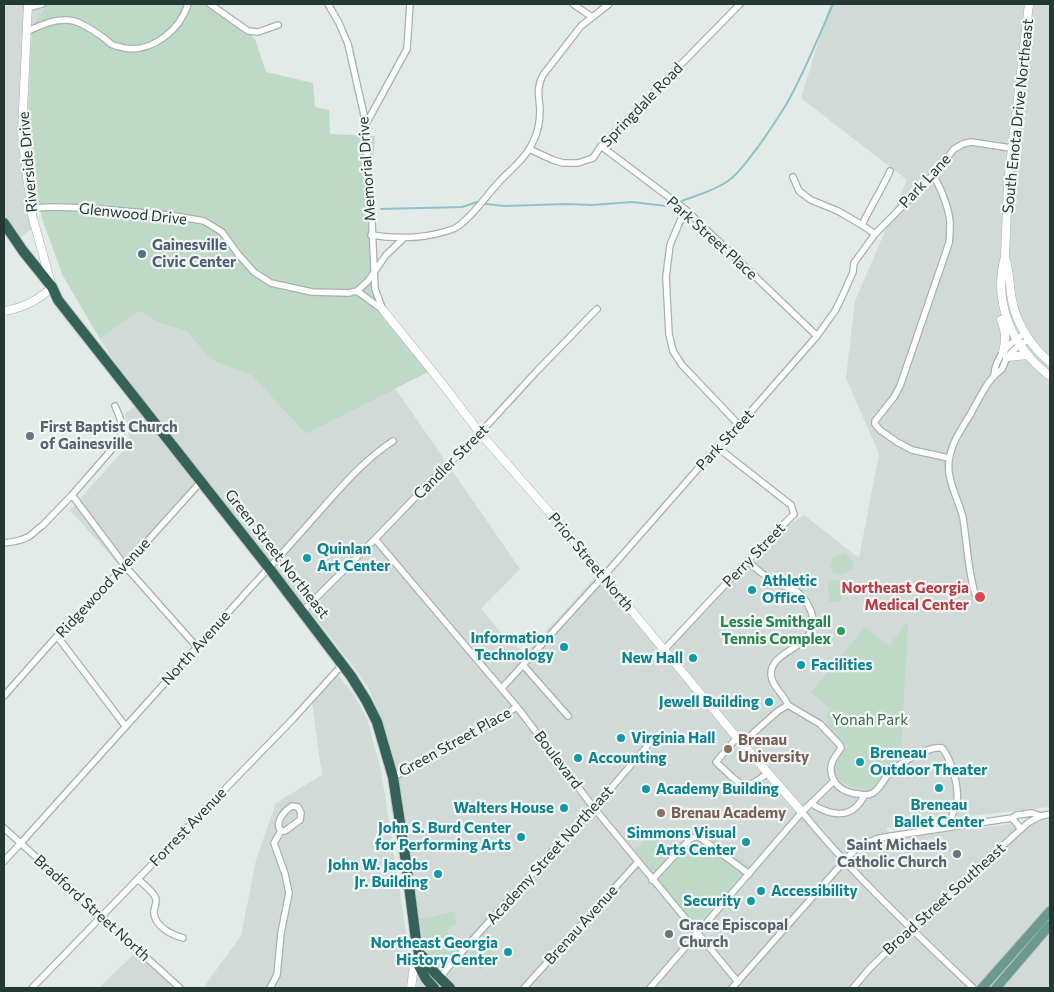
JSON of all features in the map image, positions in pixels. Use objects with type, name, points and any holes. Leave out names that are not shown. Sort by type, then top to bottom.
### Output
[{"type":"highway","name":"Green Street Northeast","points":[[4,222],[23,251],[52,288],[58,300],[303,612],[342,665],[373,712],[393,777],[418,953]]},
{"type":"highway","points":[[418,953],[430,967],[437,985],[450,988]]},
{"type":"main road","name":"South Enota Drive Northeast","points":[[1005,257],[1011,148],[1030,4]]},
{"type":"main road","name":"Riverside Drive","points":[[27,6],[22,132],[32,215],[52,288]]},
{"type":"main road","points":[[1005,257],[1002,269],[1000,309],[1000,318],[1005,330],[1005,355],[1027,355]]},
{"type":"main road","points":[[1005,257],[1009,269],[1012,302],[1027,336],[1039,352],[1050,362]]},
{"type":"main road","points":[[4,311],[32,302],[45,295],[52,288]]},
{"type":"main road","points":[[1002,298],[1006,317],[1018,342],[1027,355],[1050,376]]},
{"type":"main road","name":"Prior Street North","points":[[383,310],[480,433],[564,529],[740,741],[802,812]]},
{"type":"main road","points":[[982,988],[1050,911]]},
{"type":"main road","points":[[996,988],[1050,925]]},
{"type":"main road","points":[[410,988],[418,953]]},
{"type":"street","points":[[27,6],[42,4]]},
{"type":"street","points":[[26,32],[54,21],[73,21],[88,27],[113,45],[133,49],[147,47],[157,42],[180,22],[188,4]]},
{"type":"street","points":[[210,4],[248,31],[258,32],[278,25]]},
{"type":"street","name":"Memorial Drive","points":[[328,4],[348,44],[366,124],[375,289],[383,310]]},
{"type":"street","points":[[366,124],[407,49],[410,4]]},
{"type":"street","points":[[573,4],[592,17]]},
{"type":"street","points":[[371,235],[404,238],[435,235],[456,228],[477,209],[519,162],[533,142],[539,123],[539,82],[581,26],[609,4]]},
{"type":"street","name":"Springdale Road","points":[[529,149],[564,163],[578,163],[593,158],[601,146],[740,4]]},
{"type":"street","name":"Park Lane","points":[[875,234],[933,175],[954,149],[971,142],[1011,148]]},
{"type":"street","name":"Park Street Place","points":[[601,146],[686,210],[818,336]]},
{"type":"street","points":[[862,225],[884,186],[890,170]]},
{"type":"street","points":[[933,175],[948,213],[950,222],[949,243],[900,386],[894,397],[875,421],[875,424],[897,442],[912,450],[948,458]]},
{"type":"street","points":[[793,177],[799,191],[811,200],[838,211],[875,234]]},
{"type":"street","name":"Glenwood Drive","points":[[32,208],[88,208],[169,215],[204,221],[222,232],[254,272],[272,283],[312,292],[348,293],[357,291]]},
{"type":"street","points":[[686,210],[670,246],[666,277],[669,334],[673,351],[682,365],[739,425]]},
{"type":"street","name":"Park Street","points":[[502,688],[818,336],[842,297],[853,272],[854,263],[875,234]]},
{"type":"street","points":[[383,310],[357,291],[375,273],[386,255],[404,238]]},
{"type":"street","name":"Candler Street","points":[[303,612],[480,433],[597,309]]},
{"type":"street","points":[[975,594],[971,580],[962,513],[950,478],[948,458],[954,440],[994,376],[1002,369],[1005,355],[1027,336]]},
{"type":"street","points":[[4,544],[17,542],[30,536],[36,529],[42,526],[120,440],[122,422],[115,406]]},
{"type":"street","name":"North Avenue","points":[[4,861],[350,476],[380,449],[393,441]]},
{"type":"street","name":"Perry Street","points":[[664,650],[794,514],[791,505],[717,447]]},
{"type":"street","name":"Ridgewood Avenue","points":[[4,696],[57,636],[125,566],[202,482]]},
{"type":"street","points":[[72,495],[125,566],[198,647]]},
{"type":"street","name":"Boulevard","points":[[375,540],[518,707],[594,808],[738,982]]},
{"type":"street","points":[[747,561],[774,582],[797,592],[812,612],[813,624],[810,636],[777,659],[771,675],[776,688],[786,698],[788,705],[820,724],[840,744],[840,749],[830,766],[830,772],[834,781],[851,793],[870,795],[877,790],[889,773],[901,764],[912,757],[935,748],[942,748],[948,757],[955,777],[957,802],[947,827]]},
{"type":"street","points":[[57,636],[126,725]]},
{"type":"street","name":"Forrest Avenue","points":[[32,988],[293,719],[342,665]]},
{"type":"street","points":[[523,665],[568,716]]},
{"type":"street","points":[[768,773],[745,787],[716,762],[734,740],[740,741],[788,705]]},
{"type":"street","name":"Green Street Place","points":[[393,777],[431,758],[518,707]]},
{"type":"street","name":"Academy Street Northeast","points":[[437,985],[450,965],[566,836],[594,808],[648,744]]},
{"type":"street","points":[[650,988],[802,812],[834,781]]},
{"type":"street","points":[[811,803],[824,811],[846,813],[858,806],[865,795]]},
{"type":"street","points":[[270,988],[277,975],[281,933],[289,894],[285,874],[274,843],[281,832],[300,820],[302,813],[298,807],[288,807],[278,825],[281,832]]},
{"type":"street","points":[[802,812],[844,862],[973,988]]},
{"type":"street","points":[[732,988],[844,862],[856,850],[876,839],[897,834],[1012,818],[1017,815],[1032,813],[1041,816],[1050,814]]},
{"type":"street","name":"Broad Street Southeast","points":[[853,988],[870,968],[911,928],[1029,822],[1041,816]]},
{"type":"street","points":[[1012,818],[1021,829]]},
{"type":"street","name":"Bradford Street North","points":[[4,828],[180,988]]},
{"type":"street","points":[[652,880],[690,839],[698,836],[749,874]]},
{"type":"street","name":"Brenau Avenue","points":[[524,988],[638,862]]},
{"type":"street","points":[[138,878],[156,896],[157,901],[153,911],[157,922],[174,936],[183,938]]},
{"type":"shaded area","points":[[4,4],[47,4],[32,27],[27,140],[38,223],[18,240],[4,218]]},
{"type":"shaded area","points":[[830,4],[1050,4],[1050,807],[886,828],[892,839],[1050,819],[1050,905],[975,988],[456,988],[433,965],[422,942],[402,801],[391,750],[369,689],[272,563],[231,516],[204,477],[121,567],[70,510],[130,443],[125,414],[140,402],[100,339],[139,311],[161,324],[187,331],[209,359],[252,376],[306,434],[395,388],[520,569],[481,609],[507,640],[526,653],[601,571],[668,647],[784,528],[804,515],[859,558],[879,454],[846,378],[855,301],[907,180],[801,98]]},
{"type":"shaded area","points":[[338,675],[354,695],[367,719],[381,770],[409,952],[418,977],[428,988],[203,988],[241,936],[256,860],[276,803],[322,775],[312,703]]},
{"type":"shaded area","points":[[1050,934],[1050,988],[1001,988]]},
{"type":"shaded area","points":[[139,949],[180,988],[99,988]]},
{"type":"green space","points":[[47,4],[216,4],[255,39],[266,72],[313,83],[315,107],[329,110],[330,134],[375,136],[372,176],[371,289],[432,370],[306,434],[252,376],[209,359],[187,331],[161,324],[139,311],[100,339],[63,276],[42,219],[27,140],[32,27]]},
{"type":"green space","points":[[844,553],[854,565],[852,569],[841,575],[834,573],[830,567],[833,557]]},
{"type":"green space","points":[[841,580],[842,601],[829,602],[828,581]]},
{"type":"green space","name":"Yonah Park","points":[[908,621],[901,753],[903,758],[887,769],[876,784],[877,789],[869,791],[846,784],[836,777],[834,766],[848,746],[838,739],[825,724],[830,719],[826,716],[831,709],[811,692],[865,627],[889,646]]},
{"type":"green space","points":[[704,828],[750,867],[701,921],[694,923],[634,852],[650,835],[667,847],[671,846],[674,841],[679,844],[687,833],[694,829]]},
{"type":"green space","points":[[455,912],[456,924],[452,925],[447,931],[459,946],[439,968],[435,966],[424,942],[420,919]]},
{"type":"green space","points":[[481,942],[495,954],[481,970],[467,957]]},
{"type":"waterway","points":[[682,201],[723,184],[732,178],[748,160],[786,105],[805,68],[833,4]]},
{"type":"waterway","points":[[381,209],[462,207],[477,202]]},
{"type":"waterway","points":[[486,204],[504,206],[592,205],[632,202],[666,206]]},
{"type":"place","name":"Gainesville Civic Center","points":[[142,254]]},
{"type":"place","name":"First Baptist Church of Gainesville","points":[[30,436]]},
{"type":"place","name":"Quinlan Art Center","points":[[307,558]]},
{"type":"place","name":"Athletic Office","points":[[752,590]]},
{"type":"place","name":"Northeast Georgia Medical Center","points":[[980,597]]},
{"type":"place","name":"Lessie Smithgall Tennis Complex","points":[[841,631]]},
{"type":"place","name":"Information Technology","points":[[564,647]]},
{"type":"place","name":"New Hall","points":[[693,658]]},
{"type":"place","name":"Facilities","points":[[801,665]]},
{"type":"place","name":"Jewell Building","points":[[769,702]]},
{"type":"place","name":"Virginia Hall","points":[[621,738]]},
{"type":"place","name":"Brenau University","points":[[728,749]]},
{"type":"place","name":"Accounting","points":[[578,758]]},
{"type":"place","name":"Breneau Outdoor Theater","points":[[860,762]]},
{"type":"place","name":"Breneau Ballet Center","points":[[939,788]]},
{"type":"place","name":"Academy Building","points":[[646,789]]},
{"type":"place","name":"Walters House","points":[[564,808]]},
{"type":"place","name":"Brenau Academy","points":[[661,813]]},
{"type":"place","name":"John S. Burd Center for Performing Arts","points":[[521,837]]},
{"type":"place","name":"Simmons Visual Arts Center","points":[[746,842]]},
{"type":"place","name":"Saint Michaels Catholic Church","points":[[957,854]]},
{"type":"place","name":"John W. Jacobs Jr. Building","points":[[438,874]]},
{"type":"place","name":"Accessibility","points":[[761,891]]},
{"type":"place","name":"Security","points":[[751,901]]},
{"type":"place","name":"Grace Episcopal Church","points":[[669,934]]},
{"type":"place","name":"Northeast Georgia History Center","points":[[508,952]]}]
